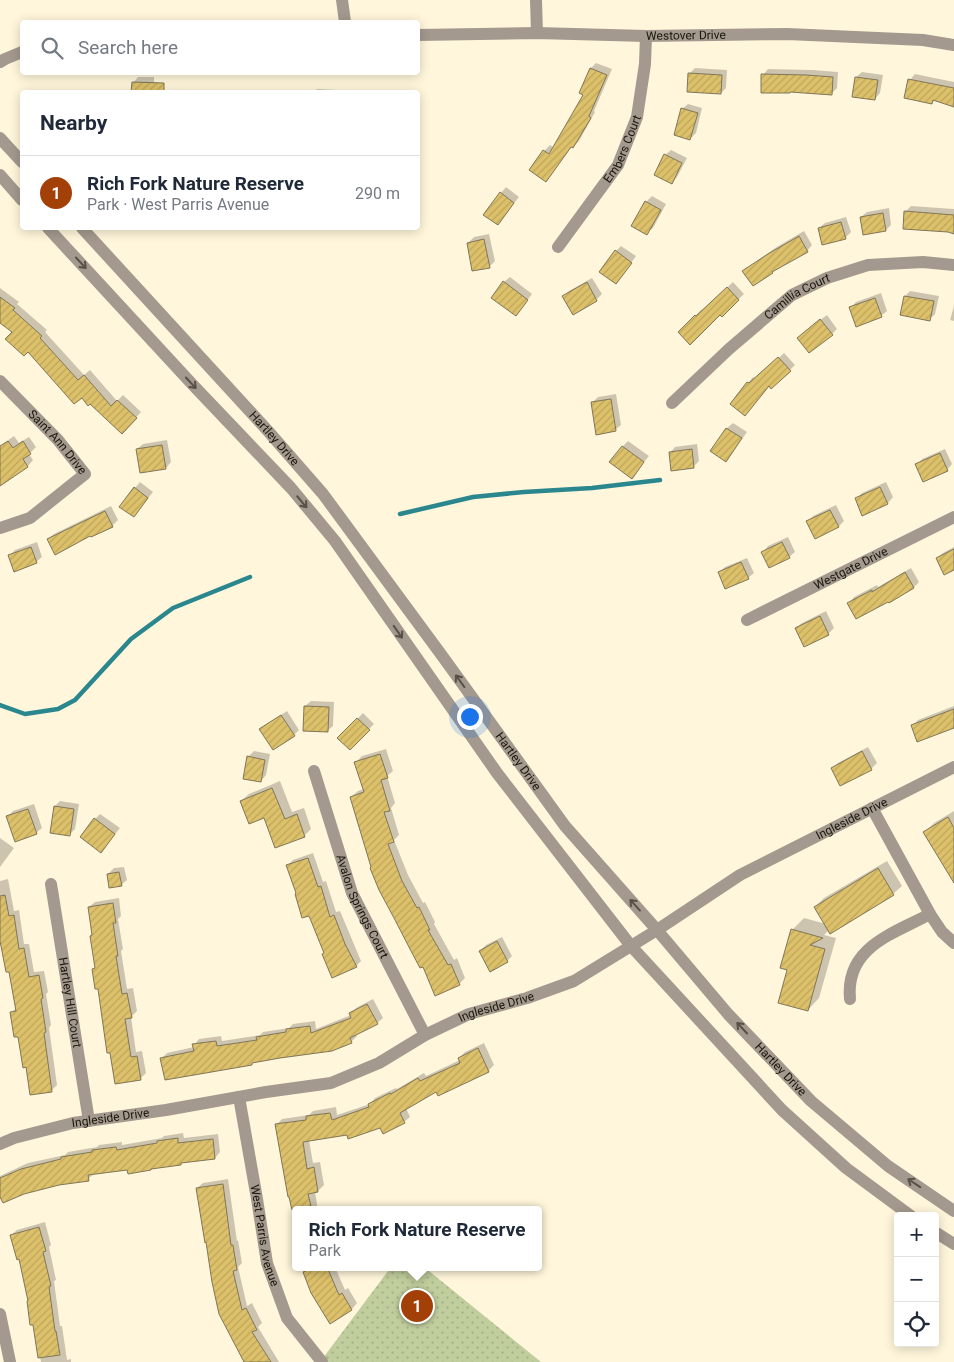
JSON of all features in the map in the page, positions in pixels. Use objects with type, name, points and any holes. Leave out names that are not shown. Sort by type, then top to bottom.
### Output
[{"type":"street","points":[[342,0],[345,20]]},
{"type":"street","points":[[536,0],[537,33]]},
{"type":"street","name":"Westover Drive","points":[[420,35],[537,33],[646,36],[787,34],[923,40],[954,45]]},
{"type":"street","name":"Embers Court","points":[[558,247],[618,165],[637,117],[646,36]]},
{"type":"street","points":[[0,62],[20,53]]},
{"type":"street","points":[[0,138],[20,160]]},
{"type":"street","points":[[0,175],[20,198]]},
{"type":"street","name":"Hartley Drive","points":[[50,230],[291,488],[335,541],[497,774],[631,946],[782,1110],[846,1168],[906,1212]]},
{"type":"street","name":"Hartley Drive","points":[[84,230],[323,494],[564,826],[657,930],[728,1014],[811,1101],[888,1166],[954,1211]]},
{"type":"street","name":"Camillia Court","points":[[672,402],[729,349],[792,295],[827,278],[868,265],[923,262],[954,265]]},
{"type":"street","name":"Saint Ann Drive","points":[[0,381],[58,440],[85,474],[30,518],[0,528]]},
{"type":"street","name":"Westgate Drive","points":[[747,620],[954,516]]},
{"type":"street","name":"Ingleside Drive","points":[[0,1144],[14,1138],[73,1123],[331,1083],[379,1063],[425,1035],[469,1014],[527,998],[574,981],[657,930],[740,875],[954,767]]},
{"type":"street","name":"Avalon Springs Court","points":[[314,771],[352,893],[425,1035]]},
{"type":"street","points":[[872,808],[930,914],[942,932],[954,943]]},
{"type":"street","name":"Hartley Hill Court","points":[[51,884],[89,1121]]},
{"type":"street","points":[[850,999],[849,988],[852,973],[856,962],[865,951],[876,942],[930,914]]},
{"type":"street","name":"West Parris Avenue","points":[[239,1097],[267,1263],[288,1318],[322,1362]]},
{"type":"street","points":[[939,1235],[954,1244]]},
{"type":"street","points":[[0,1314],[10,1362]]},
{"type":"green space","points":[[388,1271],[429,1271],[541,1362],[320,1362]]},
{"type":"building","points":[[590,68],[607,75],[589,116],[591,118],[573,148],[571,147],[546,182],[529,170],[543,150],[549,154],[583,95],[579,93]]},
{"type":"building","points":[[688,73],[722,75],[721,94],[687,92]]},
{"type":"building","points":[[761,74],[833,77],[832,95],[790,92],[761,93]]},
{"type":"building","points":[[855,77],[878,80],[875,100],[852,97]]},
{"type":"building","points":[[908,79],[954,88],[954,107],[933,100],[932,104],[904,98]]},
{"type":"building","points":[[132,82],[164,83],[164,90],[131,90]]},
{"type":"building","points":[[681,108],[698,113],[690,140],[674,135]]},
{"type":"building","points":[[664,154],[682,163],[672,184],[654,175]]},
{"type":"building","points":[[500,192],[514,203],[498,225],[483,215]]},
{"type":"building","points":[[645,201],[661,210],[647,235],[631,226]]},
{"type":"building","points":[[904,211],[954,215],[954,234],[903,229]]},
{"type":"building","points":[[883,213],[886,231],[863,235],[860,217]]},
{"type":"building","points":[[841,222],[846,239],[822,245],[818,228]]},
{"type":"building","points":[[799,236],[808,252],[772,272],[753,286],[742,271]]},
{"type":"building","points":[[484,239],[490,268],[472,271],[467,243]]},
{"type":"building","points":[[615,250],[632,263],[616,284],[599,272]]},
{"type":"building","points":[[503,281],[528,300],[516,316],[491,298]]},
{"type":"building","points":[[587,282],[597,301],[573,315],[562,296]]},
{"type":"building","points":[[727,287],[739,300],[722,317],[720,315],[690,345],[678,332]]},
{"type":"building","points":[[904,296],[934,301],[930,321],[900,315]]},
{"type":"building","points":[[0,297],[15,308],[13,310],[42,336],[40,338],[78,380],[84,375],[111,406],[117,400],[137,418],[122,434],[90,404],[88,406],[82,398],[74,404],[28,352],[24,356],[5,339],[12,332],[0,323]]},
{"type":"building","points":[[875,298],[882,317],[856,327],[849,307]]},
{"type":"building","points":[[820,319],[833,335],[809,353],[797,338]]},
{"type":"building","points":[[778,357],[791,371],[771,389],[769,386],[745,416],[730,404],[747,382],[749,383]]},
{"type":"building","points":[[611,399],[616,431],[596,435],[591,402]]},
{"type":"building","points":[[726,428],[742,438],[726,462],[710,451]]},
{"type":"building","points":[[8,441],[13,448],[23,441],[31,454],[23,459],[28,467],[0,486],[0,446]]},
{"type":"building","points":[[162,445],[166,469],[140,473],[136,449]]},
{"type":"building","points":[[622,446],[644,462],[632,479],[609,462]]},
{"type":"building","points":[[692,449],[694,468],[671,471],[669,452]]},
{"type":"building","points":[[940,453],[948,471],[923,482],[915,464]]},
{"type":"building","points":[[134,487],[148,498],[134,517],[119,507]]},
{"type":"building","points":[[880,487],[888,504],[862,516],[855,498]]},
{"type":"building","points":[[830,510],[839,527],[815,539],[806,521]]},
{"type":"building","points":[[105,511],[113,527],[90,536],[55,555],[47,539]]},
{"type":"building","points":[[782,542],[790,558],[769,568],[761,552]]},
{"type":"building","points":[[31,547],[37,563],[14,572],[8,555]]},
{"type":"building","points":[[954,549],[954,570],[944,575],[936,558]]},
{"type":"building","points":[[741,562],[749,579],[725,589],[718,572]]},
{"type":"building","points":[[905,572],[914,588],[856,619],[847,603],[872,590],[872,592]]},
{"type":"building","points":[[820,616],[829,635],[804,647],[795,628]]},
{"type":"building","points":[[304,706],[329,707],[328,732],[303,731]]},
{"type":"building","points":[[954,709],[954,728],[917,742],[911,725]]},
{"type":"building","points":[[281,715],[295,736],[273,750],[259,729]]},
{"type":"building","points":[[357,718],[370,730],[350,750],[337,738]]},
{"type":"building","points":[[862,751],[872,770],[840,786],[831,768]]},
{"type":"building","points":[[380,754],[388,778],[381,780],[390,811],[384,812],[394,842],[388,844],[402,881],[417,908],[419,907],[430,930],[428,930],[448,965],[451,964],[460,985],[435,996],[423,967],[420,968],[379,890],[370,868],[350,797],[364,792],[354,762]]},
{"type":"building","points":[[247,756],[265,760],[261,782],[243,779]]},
{"type":"building","points":[[272,788],[285,819],[297,814],[305,837],[275,848],[264,818],[249,824],[240,801]]},
{"type":"building","points":[[54,806],[74,809],[70,836],[50,833]]},
{"type":"building","points":[[28,809],[37,834],[15,842],[6,816]]},
{"type":"building","points":[[948,817],[954,828],[954,883],[923,832]]},
{"type":"building","points":[[94,818],[115,834],[101,853],[80,837]]},
{"type":"building","points":[[308,858],[318,887],[321,886],[330,917],[334,915],[345,944],[357,967],[332,978],[309,916],[302,918],[286,865]]},
{"type":"building","points":[[878,868],[894,895],[830,934],[814,907]]},
{"type":"building","points":[[119,872],[122,886],[109,888],[107,874]]},
{"type":"building","points":[[5,895],[9,916],[14,915],[19,949],[24,948],[29,977],[39,975],[52,1092],[30,1095],[26,1067],[23,1068],[18,1037],[14,1037],[10,1012],[16,1011],[9,972],[6,972],[0,941],[0,896]]},
{"type":"building","points":[[113,903],[116,923],[113,923],[118,956],[116,956],[122,994],[127,993],[132,1018],[125,1019],[131,1057],[137,1056],[141,1080],[115,1084],[110,1053],[107,1053],[98,989],[95,989],[92,969],[95,968],[88,907]]},
{"type":"building","points":[[791,929],[823,938],[810,945],[825,949],[808,1011],[778,1003],[787,970],[780,968]]},
{"type":"building","points":[[497,941],[508,962],[490,972],[479,951]]},
{"type":"building","points":[[367,1004],[378,1024],[350,1038],[352,1043],[332,1051],[280,1058],[252,1063],[252,1065],[165,1080],[160,1058],[194,1051],[192,1044],[216,1041],[217,1046],[257,1040],[256,1037],[286,1032],[286,1029],[310,1026],[311,1033],[351,1018],[349,1013]]},
{"type":"building","points":[[478,1048],[489,1072],[438,1096],[436,1092],[400,1113],[405,1123],[383,1134],[380,1128],[348,1139],[347,1135],[303,1142],[307,1169],[314,1167],[318,1192],[308,1194],[311,1206],[292,1206],[292,1210],[275,1124],[306,1120],[306,1116],[330,1113],[332,1120],[369,1107],[368,1104],[391,1094],[418,1078],[420,1081],[460,1063],[458,1058]]},
{"type":"building","points":[[178,1138],[178,1143],[213,1139],[215,1159],[181,1163],[181,1165],[128,1174],[127,1170],[88,1175],[89,1181],[59,1185],[24,1194],[3,1203],[0,1197],[0,1178],[21,1169],[61,1159],[61,1157],[92,1152],[92,1150],[116,1147],[117,1150]]},
{"type":"building","points":[[223,1184],[231,1245],[233,1245],[237,1270],[233,1271],[242,1310],[246,1308],[257,1330],[252,1332],[271,1362],[244,1362],[219,1314],[196,1188]]},
{"type":"building","points":[[39,1227],[46,1251],[43,1252],[51,1286],[49,1287],[60,1355],[38,1358],[33,1325],[30,1325],[28,1301],[19,1259],[17,1260],[10,1235]]},
{"type":"building","points":[[329,1271],[339,1295],[342,1293],[352,1310],[330,1324],[311,1293],[303,1272]]},
{"type":"waterway","points":[[400,514],[473,497],[592,488],[660,480]]},
{"type":"waterway","points":[[0,705],[25,714],[58,709],[75,700],[131,639],[173,608],[250,577]]},
{"type":"place","name":"Rich Fork Nature Reserve","points":[[417,1306]]}]
